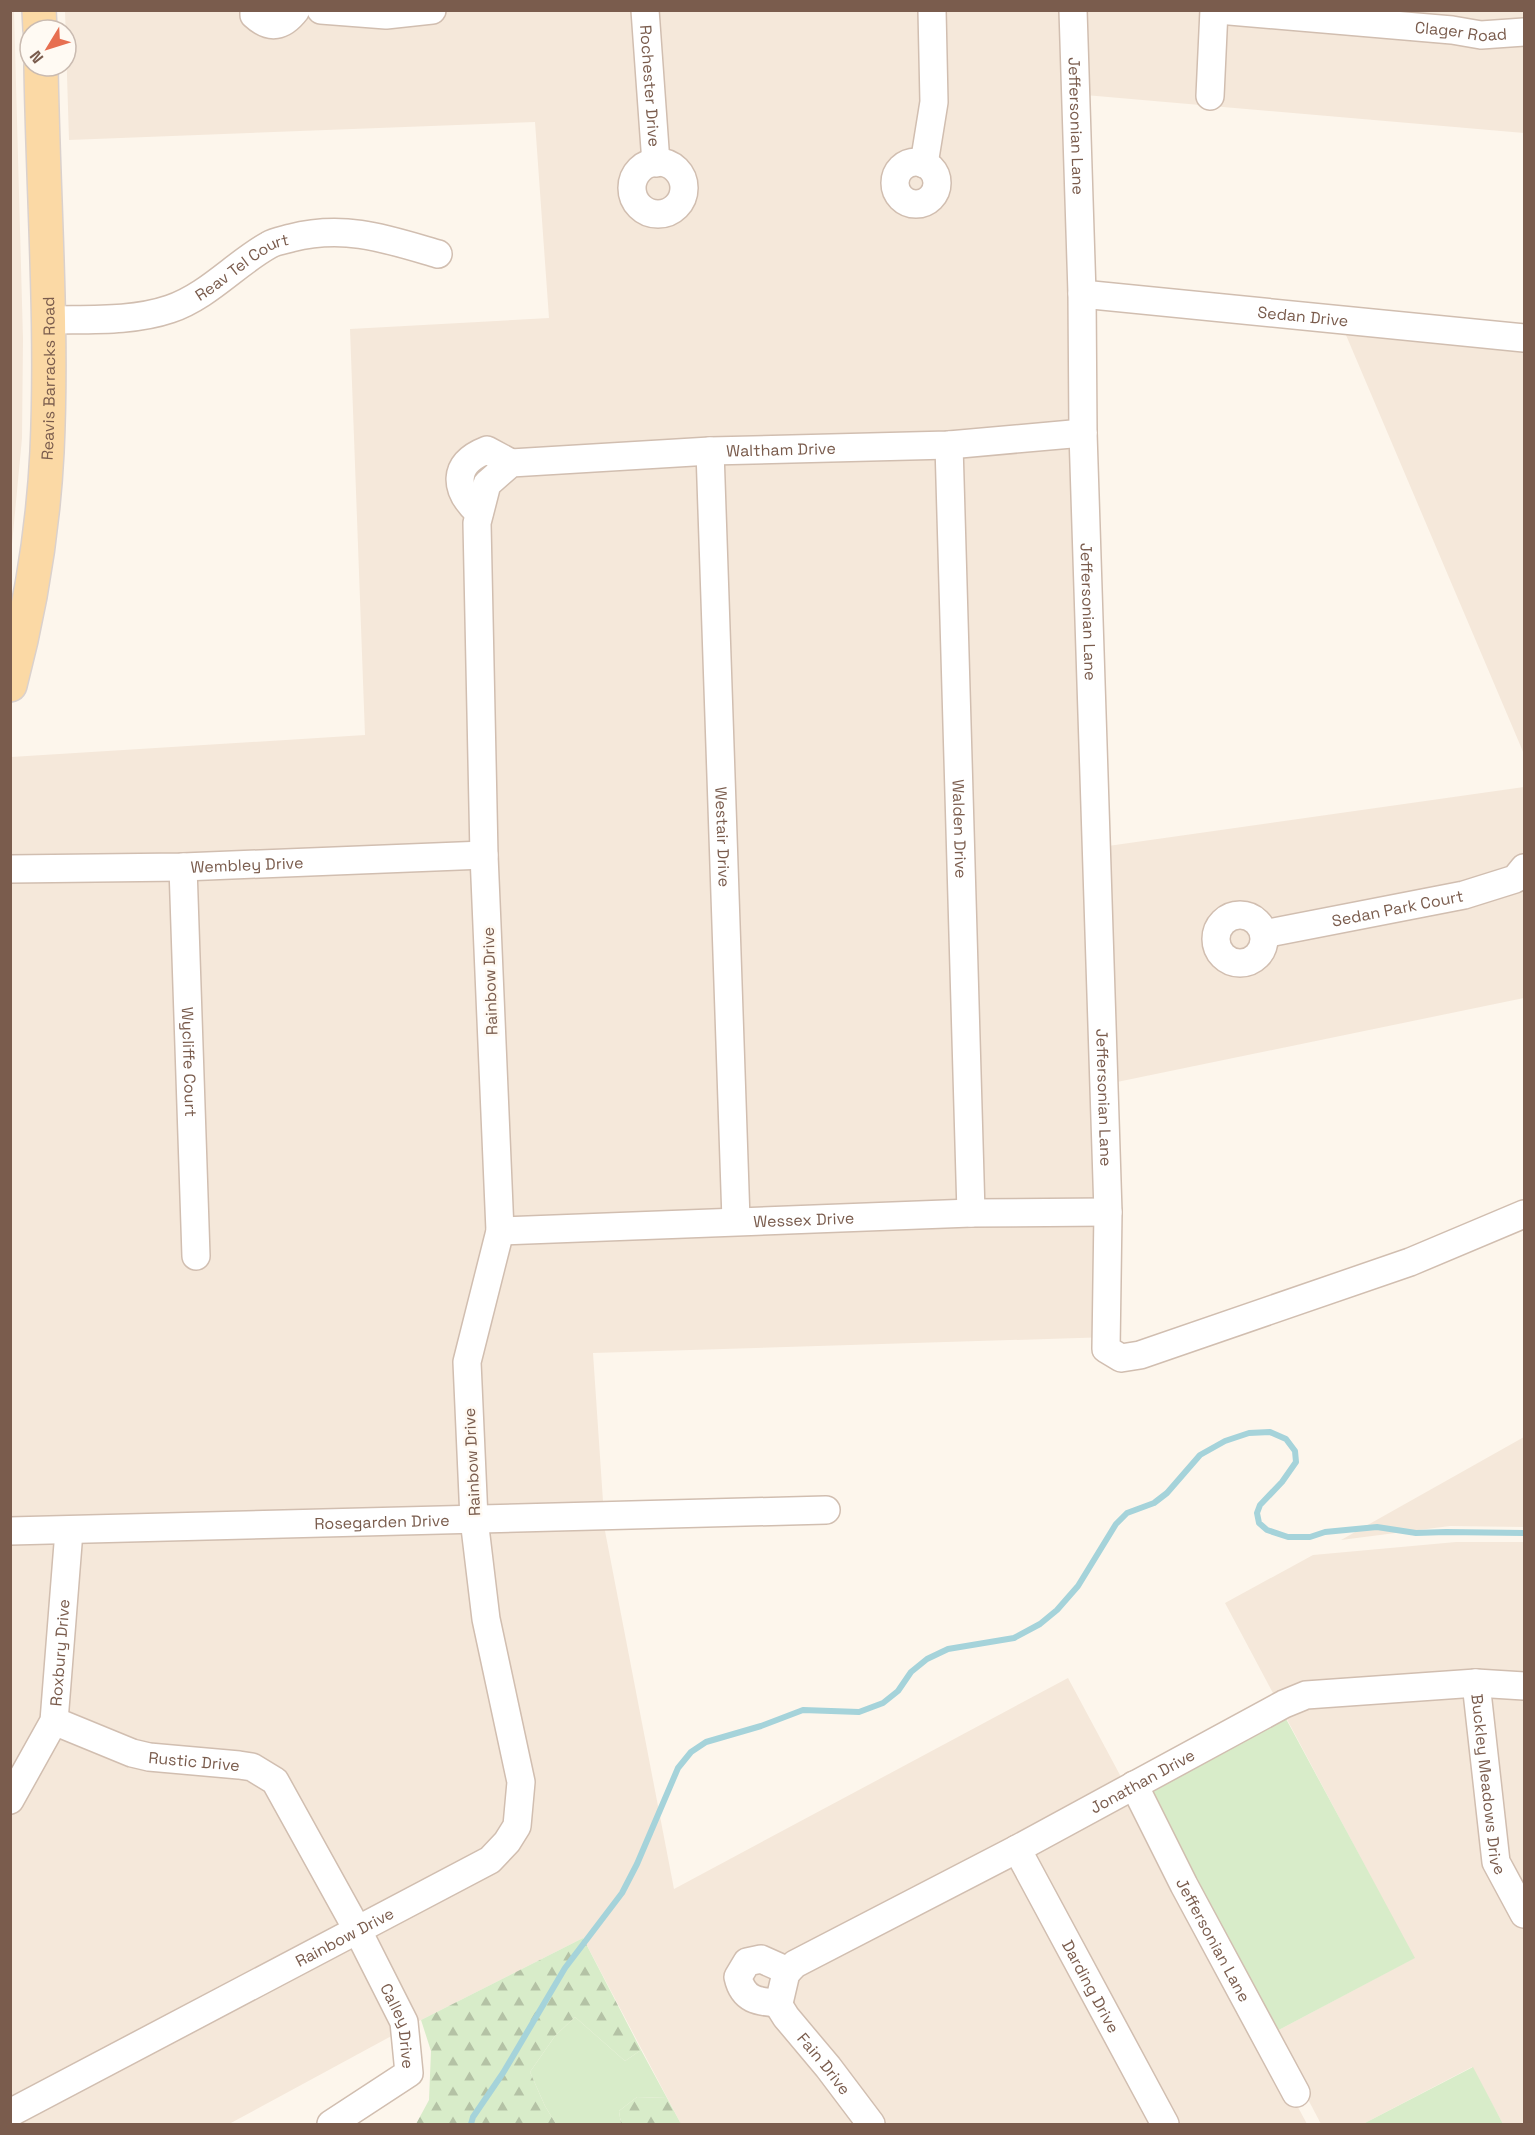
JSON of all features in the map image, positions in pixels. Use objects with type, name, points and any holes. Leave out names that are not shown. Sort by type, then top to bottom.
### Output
[{"type":"main road","name":"Reavis Barracks Road","points":[[10,685],[26,614],[41,515],[48,410],[41,78]]},
{"type":"street","points":[[254,10],[254,15],[261,22],[275,25],[290,18],[296,10]]},
{"type":"street","points":[[321,10],[386,15],[432,10]]},
{"type":"street","name":"Rochester Drive","points":[[645,10],[656,163]]},
{"type":"street","points":[[924,164],[934,102],[932,10]]},
{"type":"street","name":"Jeffersonian Lane","points":[[1073,10],[1082,294],[1083,433],[1108,1212],[1106,1349],[1121,1358],[1140,1355],[1410,1262],[1524,1214]]},
{"type":"street","points":[[1210,96],[1216,10]]},
{"type":"street","name":"Clager Road","points":[[1216,10],[1452,30],[1481,35],[1524,32]]},
{"type":"street","name":"Reav Tel Court","points":[[48,321],[137,317],[168,310],[218,282],[270,244],[312,233],[344,232],[378,236],[438,254]]},
{"type":"street","name":"Sedan Drive","points":[[1082,294],[1524,338]]},
{"type":"street","name":"Waltham Drive","points":[[512,463],[710,452],[949,445],[1083,433]]},
{"type":"street","name":"Walden Drive","points":[[949,445],[971,1213]]},
{"type":"street","points":[[480,513],[468,503],[459,484],[459,475],[464,466],[474,455],[487,450],[512,463]]},
{"type":"street","name":"Westair Drive","points":[[710,452],[736,1220]]},
{"type":"street","name":"Rainbow Drive","points":[[10,2113],[490,1860],[507,1842],[517,1826],[521,1782],[486,1619],[474,1519],[467,1362],[500,1231],[484,855],[477,522],[487,484],[512,463]]},
{"type":"street","name":"Wembley Drive","points":[[10,869],[183,867],[484,855]]},
{"type":"street","name":"Wycliffe Court","points":[[183,867],[196,1256]]},
{"type":"street","name":"Sedan Park Court","points":[[1264,934],[1464,895],[1515,879],[1524,868]]},
{"type":"street","name":"Wessex Drive","points":[[500,1231],[736,1220],[971,1213],[1108,1212]]},
{"type":"street","name":"Rosegarden Drive","points":[[10,1531],[826,1510]]},
{"type":"street","name":"Roxbury Drive","points":[[10,1800],[54,1720],[69,1531]]},
{"type":"street","name":"Jonathan Drive","points":[[788,1971],[795,1964],[1017,1850],[1284,1704],[1306,1695],[1476,1683],[1524,1686]]},
{"type":"street","name":"Buckley Meadows Drive","points":[[1476,1683],[1496,1862],[1524,1914]]},
{"type":"street","name":"Rustic Drive","points":[[54,1720],[132,1753],[149,1757],[252,1767],[275,1781],[357,1931]]},
{"type":"street","name":"Jeffersonian Lane","points":[[1134,1785],[1184,1886],[1296,2093]]},
{"type":"street","name":"Darding Drive","points":[[1017,1850],[1165,2124]]},
{"type":"street","name":"Calley Drive","points":[[331,2124],[409,2073],[404,2022],[357,1931]]},
{"type":"street","points":[[761,1959],[788,1971],[779,2003],[751,1998],[740,1987],[738,1977],[747,1962],[761,1959]]},
{"type":"street","name":"Fain Drive","points":[[779,2003],[786,2017],[871,2124]]},
{"type":"shaded area","points":[[10,11],[14,11],[23,339],[22,438],[11,555]]},
{"type":"shaded area","points":[[65,11],[1059,11],[1067,291],[1110,1337],[593,1353],[605,1531],[674,1889],[1068,1678],[1307,2124],[681,2124],[583,1938],[421,2020],[229,2124],[11,2124],[11,757],[365,735],[350,329],[549,318],[535,122],[69,140],[67,78],[78,78],[78,18],[65,18]]},
{"type":"shaded area","points":[[1083,11],[1524,11],[1524,133],[1085,95]]},
{"type":"shaded area","points":[[1343,328],[1524,346],[1524,754]]},
{"type":"shaded area","points":[[1524,787],[1524,998],[1117,1082],[1108,846]]},
{"type":"shaded area","points":[[1524,1437],[1524,1527],[1450,1526],[1341,1540]]},
{"type":"shaded area","points":[[1456,1542],[1524,1542],[1524,2124],[1503,2124],[1472,2067],[1363,2124],[1321,2124],[1273,2033],[1414,1958],[1225,1603],[1313,1555]]},
{"type":"green space","points":[[1285,1717],[1415,1958],[1273,2033],[1144,1792]]},
{"type":"green space","points":[[583,1938],[641,2050],[625,2061],[575,2017],[555,2036],[530,2072],[556,2124],[416,2124],[429,2100],[431,2051],[421,2020]]},
{"type":"green space","points":[[575,2017],[625,2061],[641,2050],[667,2098],[637,2097],[619,2111],[621,2124],[556,2124],[530,2072],[555,2036]]},
{"type":"green space","points":[[1473,2067],[1503,2124],[1363,2124]]},
{"type":"green space","points":[[637,2097],[667,2098],[681,2124],[621,2124],[619,2111]]},
{"type":"waterway","points":[[471,2124],[473,2117],[503,2073],[565,1968],[622,1893],[637,1864],[678,1768],[691,1752],[706,1742],[761,1726],[803,1710],[859,1712],[883,1703],[898,1691],[911,1672],[927,1659],[948,1649],[1014,1638],[1040,1624],[1057,1610],[1078,1586],[1116,1524],[1127,1513],[1154,1503],[1167,1493],[1200,1455],[1225,1441],[1249,1433],[1270,1432],[1286,1439],[1295,1451],[1296,1462],[1282,1482],[1260,1505],[1257,1513],[1259,1523],[1267,1530],[1288,1537],[1310,1537],[1325,1532],[1377,1527],[1416,1533],[1524,1533]]}]
